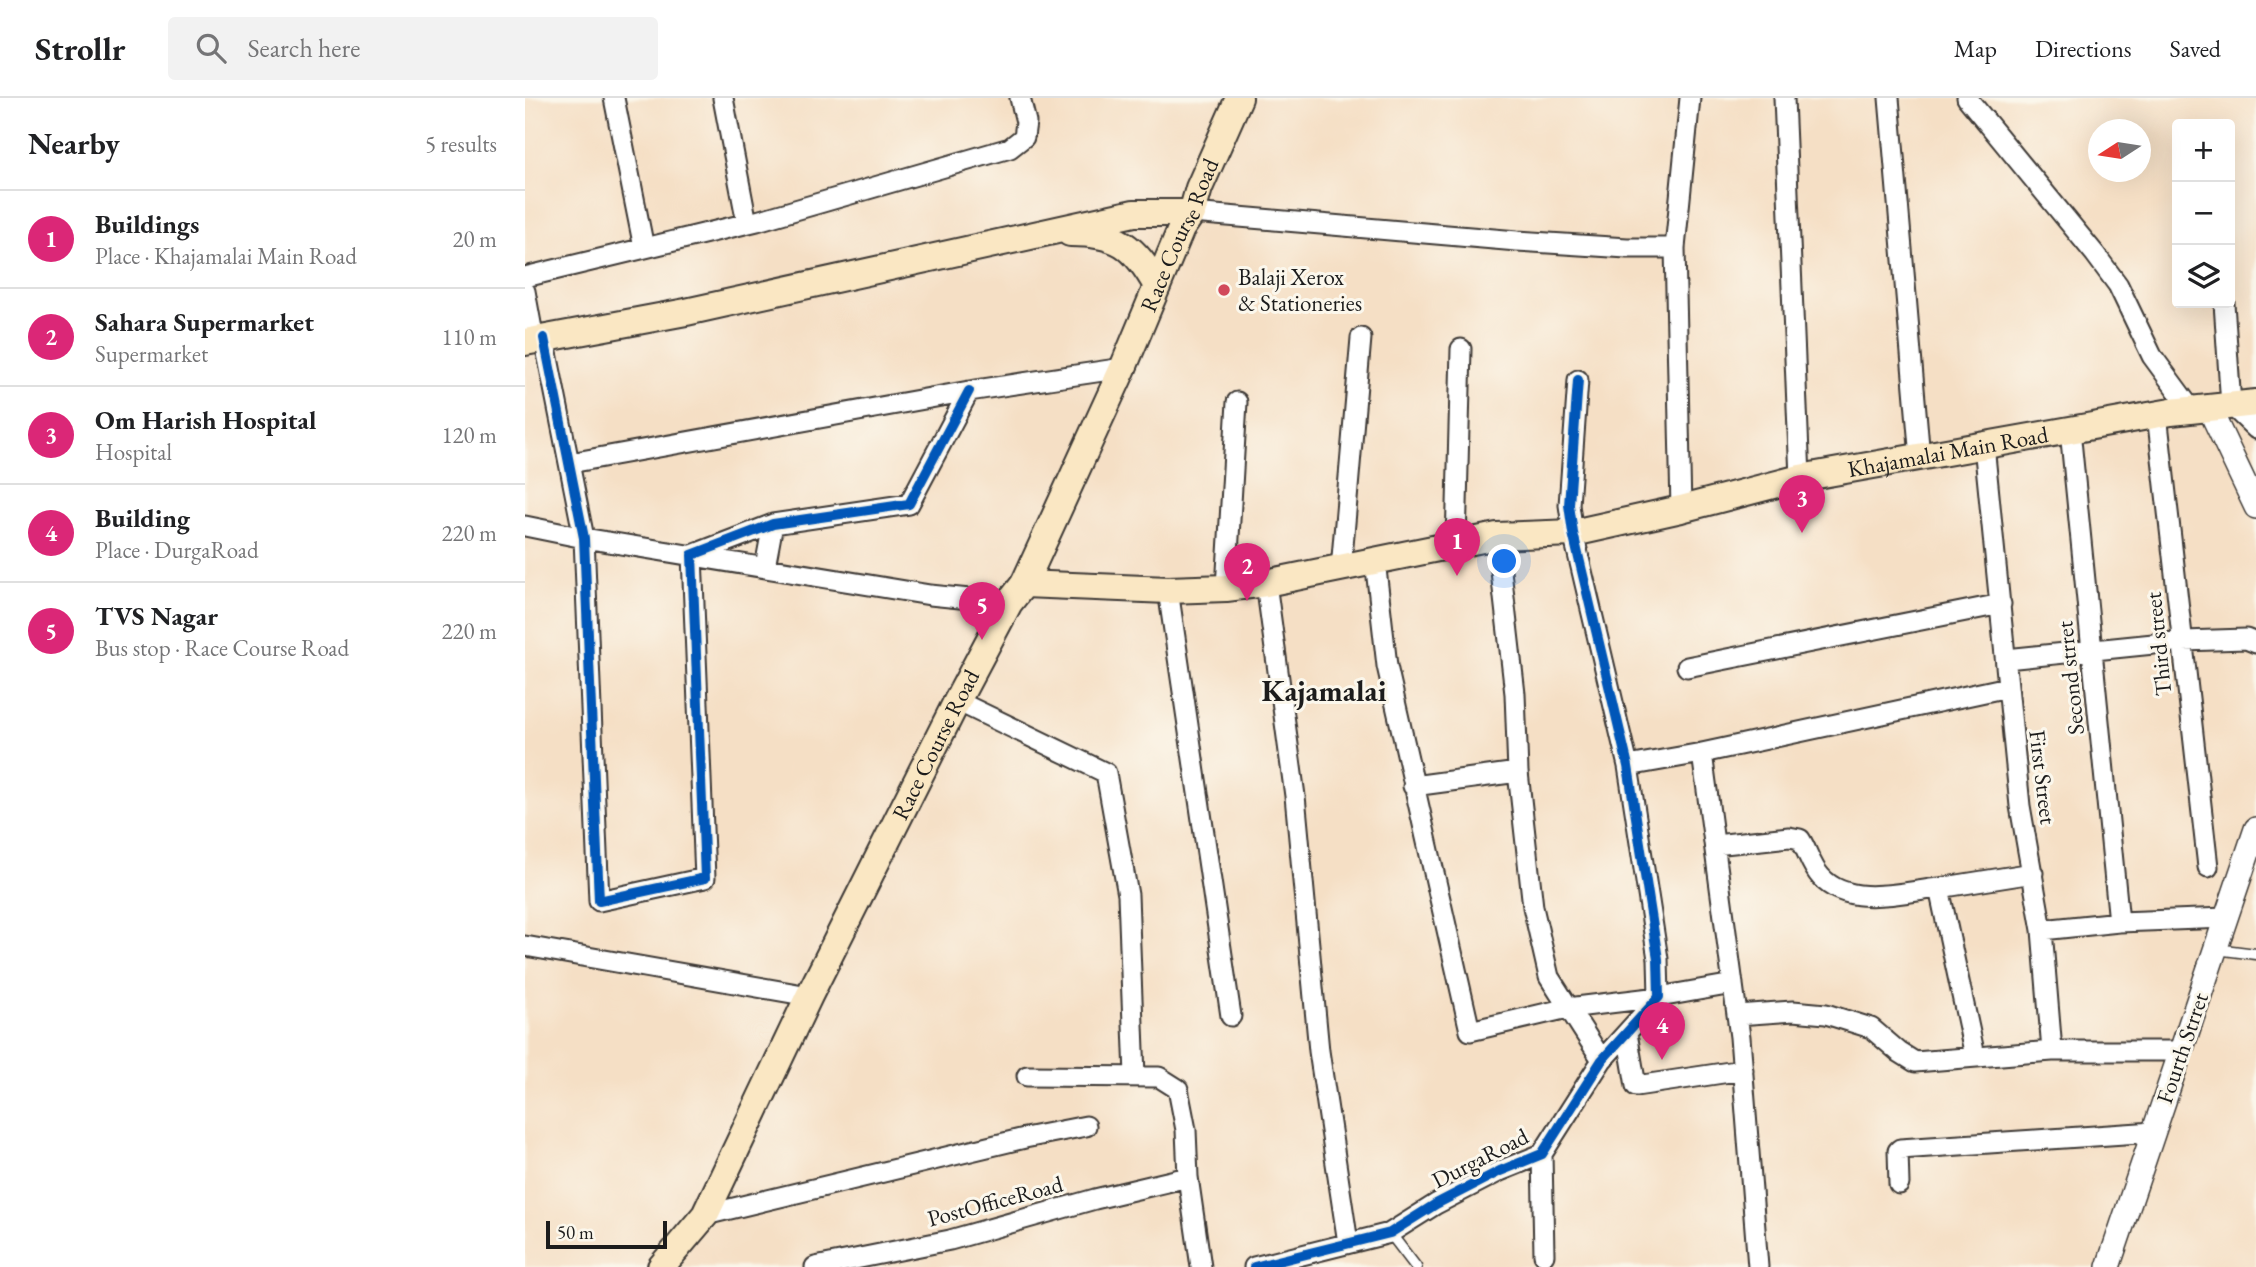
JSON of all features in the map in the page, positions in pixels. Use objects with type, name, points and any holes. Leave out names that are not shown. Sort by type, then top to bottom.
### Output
[{"type":"main road","name":"Race Course Road","points":[[661,1267],[705,1215],[810,996],[957,701],[1016,594],[1123,368],[1240,98]]},
{"type":"main road","points":[[534,340],[686,312],[1133,213],[1192,213]]},
{"type":"main road","points":[[1047,233],[1089,233],[1124,243],[1143,261],[1157,286]]},
{"type":"main road","name":"Khajamalai Main Road","points":[[1016,594],[1168,590],[1266,583],[1497,536],[1573,533],[1681,509],[1800,478],[2157,414],[2222,406]]},
{"type":"street","points":[[614,98],[645,248]]},
{"type":"street","points":[[723,98],[747,223]]},
{"type":"street","points":[[525,277],[747,223],[1010,148],[1024,136],[1026,122],[1020,98]]},
{"type":"street","points":[[1681,509],[1675,248],[1690,98]]},
{"type":"street","points":[[1784,98],[1800,478]]},
{"type":"street","points":[[1889,98],[1920,458]]},
{"type":"street","points":[[1967,98],[2110,275],[2152,356],[2256,429]]},
{"type":"street","points":[[1192,213],[1517,241],[1627,248],[1675,248]]},
{"type":"street","points":[[525,291],[534,340],[570,463],[584,538],[599,901],[705,877],[692,555]]},
{"type":"street","points":[[2224,308],[2222,406],[2256,507]]},
{"type":"street","points":[[1341,569],[1361,338]]},
{"type":"street","points":[[1456,544],[1461,349]]},
{"type":"street","points":[[570,463],[969,391],[1123,368]]},
{"type":"street","points":[[1578,380],[1569,505],[1573,533],[1628,766],[1658,959],[1659,997]]},
{"type":"street","points":[[692,555],[773,524],[909,504],[969,391]]},
{"type":"street","points":[[1226,587],[1237,402]]},
{"type":"street","name":"Third street","points":[[2157,414],[2208,867]]},
{"type":"street","name":"Second strret","points":[[2070,430],[2119,922]]},
{"type":"street","name":"First Street","points":[[1983,445],[2020,806],[2042,930],[2052,1051]]},
{"type":"street","points":[[765,567],[773,524]]},
{"type":"street","points":[[525,526],[930,594],[1016,594]]},
{"type":"street","points":[[1497,536],[1515,694],[1518,772],[1533,907],[1549,977],[1602,1060]]},
{"type":"street","points":[[1375,560],[1387,666],[1470,1031],[1568,1008],[1659,997],[1733,984]]},
{"type":"street","points":[[1266,583],[1295,796],[1319,1051],[1348,1243]]},
{"type":"street","points":[[1168,590],[1231,1016]]},
{"type":"street","points":[[1687,667],[2001,604]]},
{"type":"street","points":[[2006,659],[2183,641],[2246,639],[2256,643]]},
{"type":"street","points":[[1628,766],[1702,753],[2008,687]]},
{"type":"street","points":[[957,701],[1106,773],[1128,895],[1135,1076]]},
{"type":"street","points":[[1702,753],[1743,1070],[1758,1267]]},
{"type":"street","points":[[1413,786],[1518,772]]},
{"type":"street","name":"Fourth Strret","points":[[2109,1267],[2255,835]]},
{"type":"street","points":[[1715,845],[1789,836],[1800,839],[1810,862],[1823,880],[1846,893],[1874,896],[2033,873]]},
{"type":"street","points":[[1939,888],[1975,1056]]},
{"type":"street","points":[[2042,930],[2119,922],[2226,918]]},
{"type":"street","points":[[525,946],[810,996]]},
{"type":"street","name":"DurgaRoad","points":[[1254,1267],[1390,1233],[1436,1204],[1500,1171],[1542,1154],[1602,1060],[1659,997]]},
{"type":"street","points":[[1737,1015],[1793,1011],[1826,1014],[1871,1028],[1915,1062],[2052,1051],[2182,1051]]},
{"type":"street","points":[[1627,1032],[1636,1086],[1743,1070]]},
{"type":"street","points":[[1027,1076],[1159,1077],[1178,1089],[1186,1130],[1188,1177],[1201,1267]]},
{"type":"street","points":[[705,1215],[1025,1138],[1086,1126]]},
{"type":"street","points":[[1899,1184],[1900,1149],[2154,1132]]},
{"type":"street","points":[[1542,1154],[1544,1255]]},
{"type":"street","name":"PostOfficeRoad","points":[[815,1267],[950,1240],[1095,1199],[1188,1177]]},
{"type":"lane","points":[[2216,949],[2256,954]]},
{"type":"lane","points":[[1390,1233],[1416,1267]]},
{"type":"cycle path","points":[[544,338],[584,538],[599,901],[705,878],[692,555],[773,524],[909,504],[969,391]]},
{"type":"cycle path","points":[[1254,1267],[1390,1233],[1436,1204],[1500,1171],[1542,1154],[1602,1060],[1659,997],[1658,959],[1628,766],[1573,533],[1569,505],[1578,380]]},
{"type":"place","name":"Balaji Xerox & Stationeries","points":[[1224,290]]},
{"type":"place","name":"Om Harish Hospital","points":[[1802,533]]},
{"type":"place","name":"Buildings","points":[[1457,576]]},
{"type":"place","name":"Sahara Supermarket","points":[[1247,601]]},
{"type":"place","name":"TVS Nagar","points":[[982,640]]},
{"type":"place","name":"Building","points":[[1662,1060]]},
{"type":"district","name":"Kajamalai","points":[[1324,691]]}]
